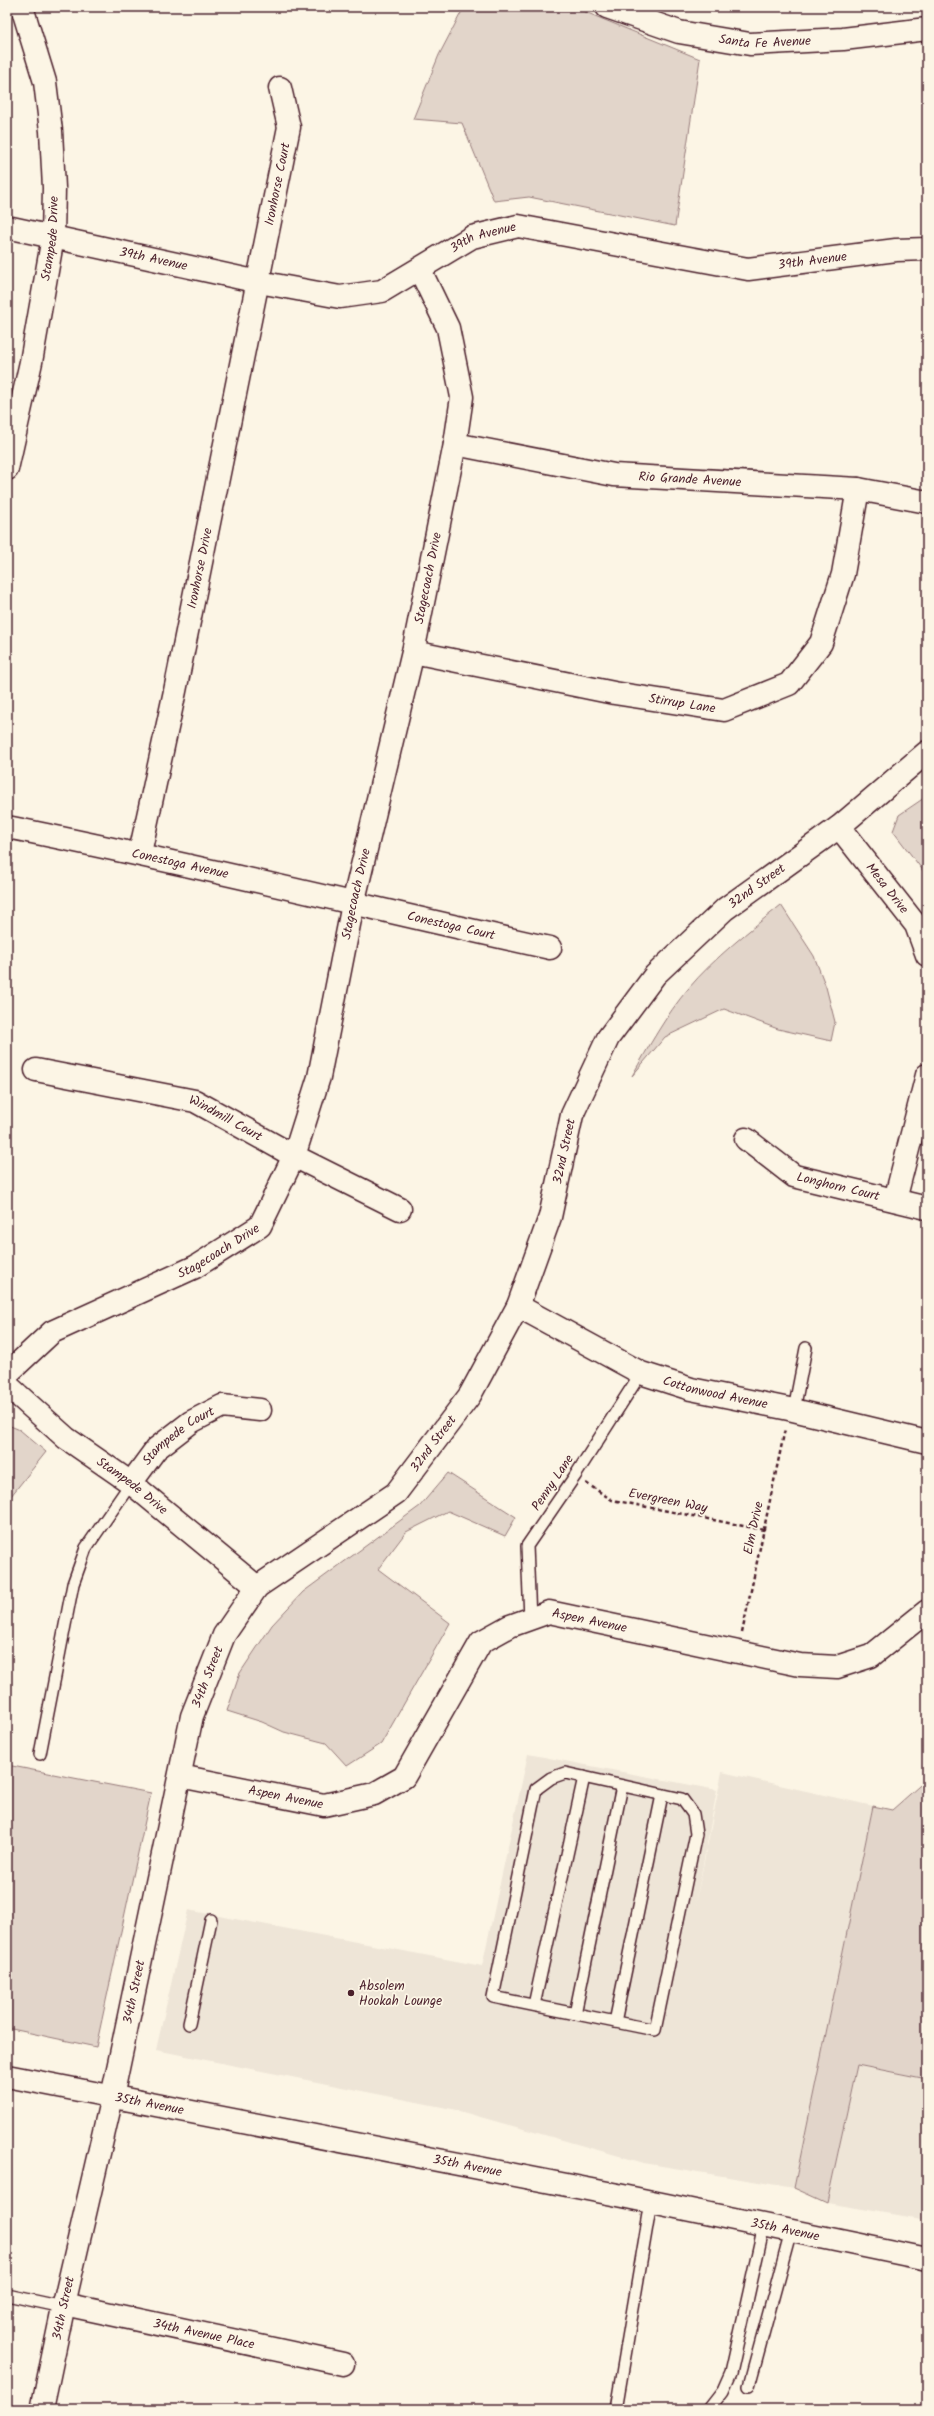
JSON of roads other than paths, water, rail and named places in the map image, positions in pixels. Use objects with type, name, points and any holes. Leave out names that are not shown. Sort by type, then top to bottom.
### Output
[{"type":"street","name":"Stampede Drive","points":[[7,469],[31,362],[53,237],[54,181],[51,131],[44,82],[22,7]]},
{"type":"street","name":"Santa Fe Avenue","points":[[608,7],[679,32],[750,44],[843,39],[927,29]]},
{"type":"street","name":"Ironhorse Court","points":[[259,282],[289,127],[280,88]]},
{"type":"street","name":"39th Avenue","points":[[7,226],[259,282],[340,297],[382,291],[420,270],[472,237],[518,226],[748,269],[896,250],[927,249]]},
{"type":"street","name":"Stagecoach Drive","points":[[7,1374],[52,1332],[195,1267],[260,1226],[294,1156],[319,1077],[353,904],[413,652],[455,444],[462,397],[448,328],[420,270]]},
{"type":"street","name":"Ironhorse Drive","points":[[140,853],[175,692],[259,282]]},
{"type":"street","name":"Rio Grande Avenue","points":[[455,444],[614,475],[858,489],[927,502]]},
{"type":"street","name":"Stirrup Lane","points":[[413,652],[614,693],[724,710],[789,684],[820,643],[843,574],[858,489]]},
{"type":"street","name":"32nd Street","points":[[257,1587],[396,1493],[470,1394],[518,1306],[550,1217],[572,1115],[608,1038],[654,975],[724,909],[838,827],[927,752]]},
{"type":"street","name":"Conestoga Avenue","points":[[7,827],[140,853],[353,904]]},
{"type":"street","name":"Mesa Drive","points":[[838,827],[916,925],[927,955]]},
{"type":"street","name":"Conestoga Court","points":[[353,904],[550,948]]},
{"type":"street","name":"Windmill Court","points":[[36,1070],[195,1102],[294,1156],[400,1209]]},
{"type":"street","points":[[895,1200],[927,1074]]},
{"type":"street","name":"Longhorn Court","points":[[746,1139],[794,1176],[927,1208]]},
{"type":"street","name":"Cottonwood Avenue","points":[[518,1306],[640,1373],[691,1389],[792,1409],[927,1442]]},
{"type":"street","name":"Stampede Drive","points":[[7,1385],[66,1438],[131,1483],[257,1587]]},
{"type":"street","name":"Stampede Court","points":[[131,1483],[156,1450],[191,1422],[222,1406],[260,1410]]},
{"type":"street","name":"34th Street","points":[[42,2409],[63,2305],[112,2097],[192,1716],[221,1643],[257,1587]]},
{"type":"street","name":"Aspen Avenue","points":[[180,1776],[324,1805],[374,1794],[404,1777],[481,1642],[510,1626],[549,1612],[800,1665],[838,1667],[870,1656],[927,1611]]},
{"type":"street","name":"35th Avenue","points":[[7,2076],[651,2202],[927,2259]]},
{"type":"street","name":"34th Avenue Place","points":[[63,2305],[344,2364]]},
{"type":"lane","points":[[792,1409],[806,1348]]},
{"type":"lane","name":"Penny Lane","points":[[530,1619],[527,1546],[575,1476],[640,1373]]},
{"type":"lane","points":[[40,1754],[73,1584],[86,1548],[131,1483]]},
{"type":"lane","points":[[565,1773],[622,1786],[682,1799],[693,1814],[696,1834],[655,2030],[493,1997],[536,1789],[552,1778],[565,1773]]},
{"type":"lane","points":[[534,2005],[584,1777]]},
{"type":"lane","points":[[575,2014],[622,1786]]},
{"type":"lane","points":[[615,2022],[662,1794]]},
{"type":"lane","points":[[189,2024],[211,1920]]},
{"type":"lane","points":[[616,2409],[651,2202]]},
{"type":"lane","points":[[709,2409],[723,2391],[731,2373],[764,2225]]},
{"type":"lane","points":[[749,2386],[791,2231]]},
{"type":"lane","points":[[7,2296],[63,2305]]},
{"type":"place","name":"Absolem Hookah Lounge","points":[[351,1993]]}]
